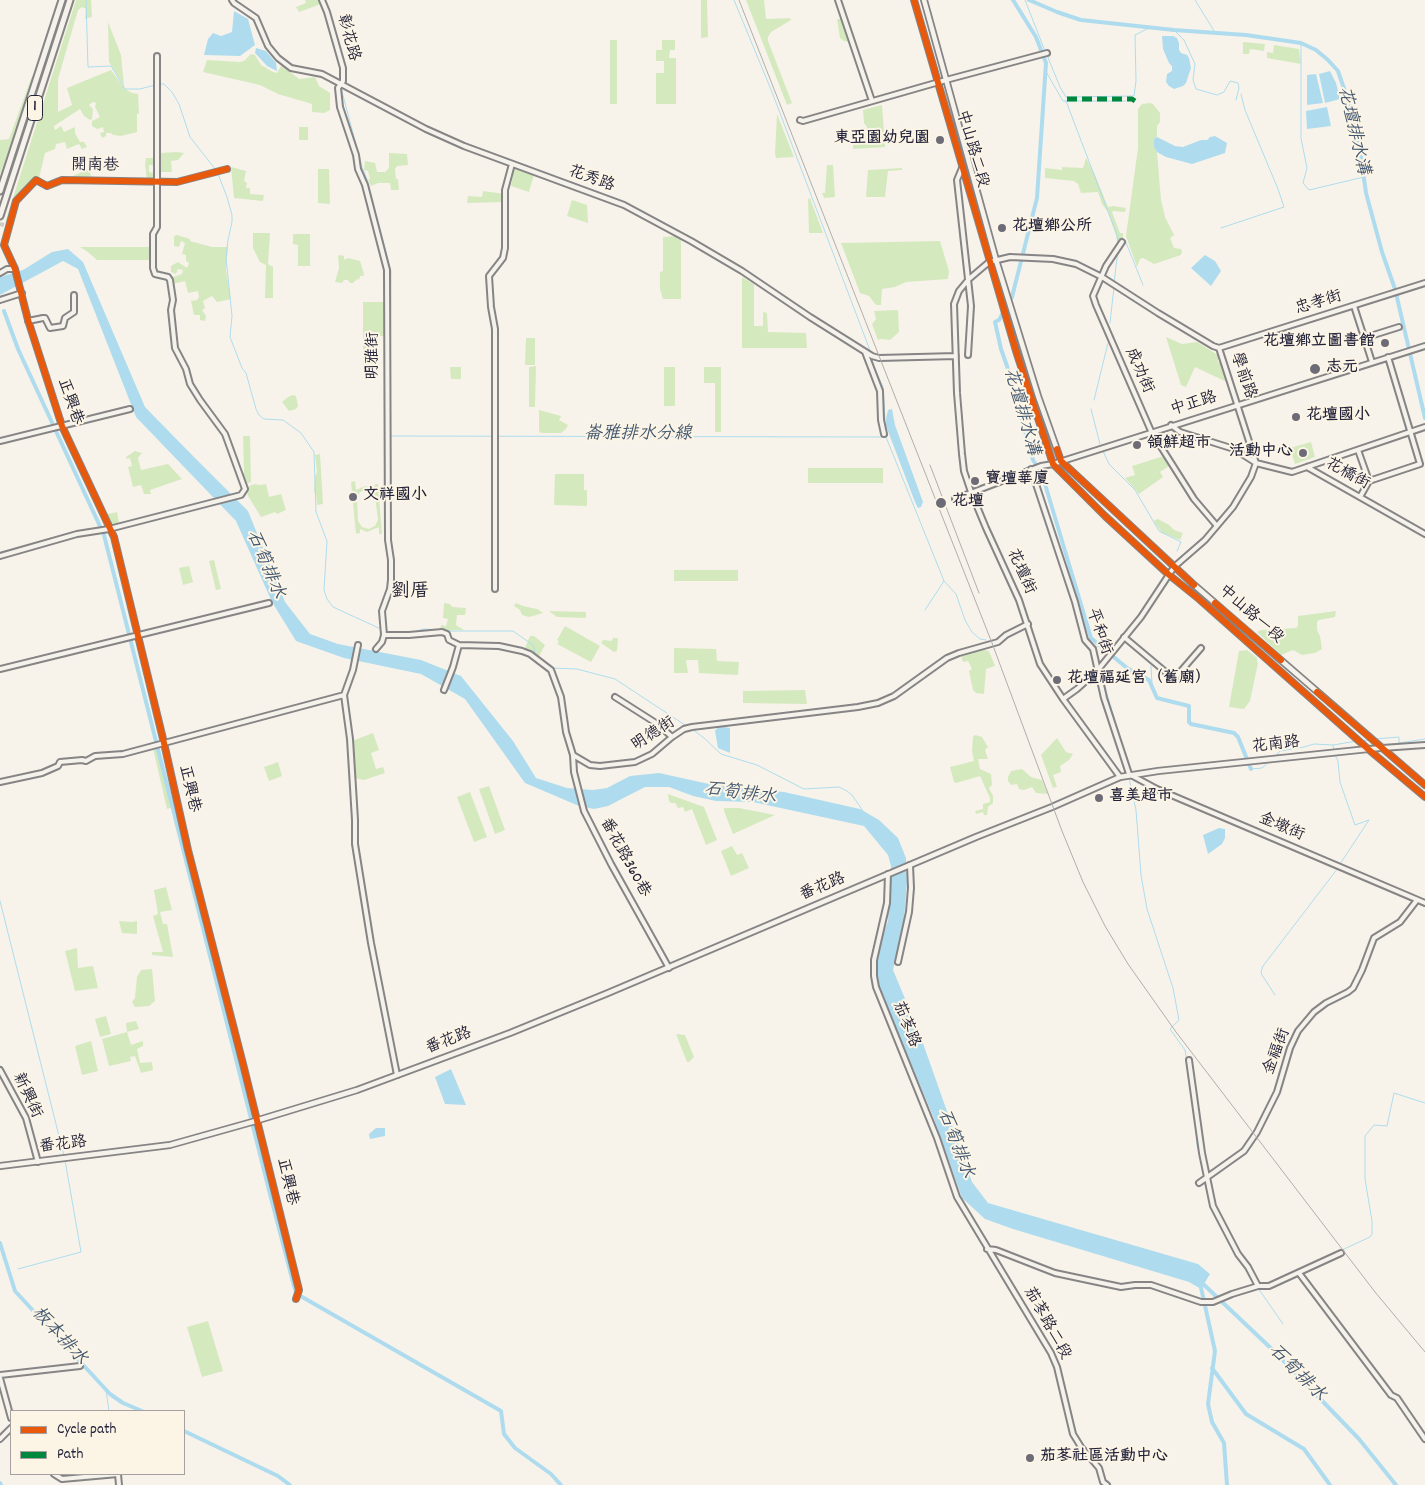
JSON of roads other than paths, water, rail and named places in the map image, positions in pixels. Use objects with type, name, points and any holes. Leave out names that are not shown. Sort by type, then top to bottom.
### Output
[{"type":"highway","name":"1","points":[[0,191],[62,0]]},
{"type":"highway","name":"1","points":[[0,216],[70,0]]},
{"type":"main road","name":"中山路二段","points":[[914,0],[942,81],[1038,396],[1061,461]]},
{"type":"main road","name":"中山路二段","points":[[924,0],[962,168],[1002,305],[1053,464]]},
{"type":"main road","name":"中山路一段","points":[[1061,461],[1069,466],[1174,566],[1425,785]]},
{"type":"main road","name":"中山路一段","points":[[1053,464],[1168,574],[1425,797]]},
{"type":"main road","name":"花南路","points":[[1129,774],[1368,749]]},
{"type":"main road","points":[[910,865],[1129,774]]},
{"type":"main road","name":"番花路","points":[[0,1166],[170,1145],[357,1090],[510,1033],[669,968],[910,865]]},
{"type":"street","name":"花秀路","points":[[232,0],[256,18],[268,46],[278,58],[291,68],[322,74],[464,146],[624,205],[691,240],[742,271],[865,352],[879,358],[956,356]]},
{"type":"street","name":"彰花路","points":[[322,0],[343,68],[343,81],[341,83]]},
{"type":"street","points":[[838,0],[872,101]]},
{"type":"street","points":[[800,120],[803,121],[1047,53]]},
{"type":"street","points":[[0,556],[77,534],[109,528],[241,495],[245,489],[225,434],[190,384],[186,369],[175,348],[171,310],[173,300],[170,280],[168,277],[155,274],[153,268],[153,234],[157,227],[158,56]]},
{"type":"street","name":"明雅街","points":[[341,83],[338,88],[340,107],[356,155],[358,169],[367,191],[388,270],[388,540],[391,580],[382,612],[384,635]]},
{"type":"street","points":[[495,589],[495,329],[489,276],[502,258],[505,248],[505,190],[512,164]]},
{"type":"street","points":[[962,168],[957,180],[961,230],[971,306],[968,355]]},
{"type":"street","name":"開南巷","points":[[22,293],[15,269],[4,246],[16,201],[36,180],[47,186],[62,180],[177,182],[227,169]]},
{"type":"street","points":[[4,225],[9,226]]},
{"type":"street","points":[[1102,277],[1106,266],[1122,242]]},
{"type":"street","name":"學前路","points":[[996,260],[1026,257],[1069,262],[1102,277],[1158,313],[1219,348],[1256,463]]},
{"type":"street","points":[[968,278],[989,262],[996,260]]},
{"type":"street","points":[[0,272],[7,269],[15,269]]},
{"type":"street","name":"成功街","points":[[1102,277],[1093,296],[1151,431],[1194,499],[1217,526]]},
{"type":"street","name":"花壇街","points":[[968,278],[959,291],[954,304],[962,454],[971,492],[1010,577],[1028,624],[1038,661],[1062,699],[1120,777]]},
{"type":"street","name":"忠孝街","points":[[1219,348],[1425,283]]},
{"type":"street","points":[[0,300],[22,293]]},
{"type":"street","name":"正興巷","points":[[22,293],[28,321],[62,426],[114,537],[164,743],[187,848],[299,1290],[296,1300]]},
{"type":"street","points":[[28,321],[45,318],[50,328],[63,326],[65,318],[74,312],[74,295]]},
{"type":"street","points":[[1354,306],[1372,362]]},
{"type":"street","points":[[1364,338],[1400,327]]},
{"type":"street","name":"中正路","points":[[1033,468],[1053,464],[1151,431],[1425,346]]},
{"type":"street","points":[[865,352],[880,391],[881,420],[884,434]]},
{"type":"street","points":[[1360,497],[1369,481],[1420,464],[1388,357]]},
{"type":"street","points":[[0,441],[130,409]]},
{"type":"street","name":"花橋街","points":[[1171,425],[1180,432],[1234,449],[1256,463],[1292,472],[1307,467],[1425,534]]},
{"type":"street","points":[[1307,467],[1425,428]]},
{"type":"street","points":[[1358,450],[1369,481]]},
{"type":"street","points":[[1062,699],[1077,689],[1097,671],[1156,596],[1174,566],[1198,546],[1237,502],[1251,477],[1256,463]]},
{"type":"street","points":[[955,498],[1033,468]]},
{"type":"street","name":"平和街","points":[[1033,468],[1085,640],[1093,649],[1104,698],[1129,774]]},
{"type":"street","points":[[0,669],[269,602]]},
{"type":"street","name":"明德街","points":[[573,755],[590,765],[600,766],[635,762],[652,754],[684,729],[692,727],[858,707],[882,701],[897,694],[947,658],[964,651],[998,642],[1006,635],[1028,624]]},
{"type":"street","points":[[376,649],[382,642],[384,635],[442,632],[447,634],[449,640],[459,645],[499,646],[530,654],[551,670],[561,697],[566,732],[573,755]]},
{"type":"street","points":[[1124,637],[1174,679],[1202,648]]},
{"type":"street","points":[[358,645],[354,670],[344,695],[350,738],[358,869],[397,1075]]},
{"type":"street","points":[[444,690],[459,645]]},
{"type":"street","points":[[0,782],[53,770],[60,762],[86,761],[94,756],[122,754],[344,695]]},
{"type":"street","points":[[615,697],[659,725],[672,737]]},
{"type":"street","name":"花南路","points":[[1368,749],[1425,745]]},
{"type":"street","name":"番花路360巷","points":[[573,755],[584,811],[669,968]]},
{"type":"street","name":"金墩街","points":[[1129,774],[1157,789],[1425,903]]},
{"type":"street","points":[[898,962],[909,912],[910,865]]},
{"type":"street","name":"茄苳路","points":[[888,874],[887,903],[874,960],[874,980],[937,1138],[950,1180]]},
{"type":"street","name":"金福街","points":[[1199,1183],[1244,1152],[1277,1092],[1290,1048],[1301,1027],[1314,1012],[1326,1003],[1353,988],[1374,938],[1400,922],[1417,900]]},
{"type":"street","points":[[1189,1060],[1200,1138],[1208,1176],[1207,1182],[1213,1206],[1238,1254],[1248,1267],[1258,1286]]},
{"type":"street","name":"新興街","points":[[0,1070],[26,1118],[38,1162]]},
{"type":"street","name":"茄苳路二段","points":[[950,1180],[959,1203],[1053,1358],[1073,1434],[1081,1447],[1099,1468],[1103,1482],[1107,1485]]},
{"type":"street","points":[[987,1249],[996,1250],[1055,1274],[1121,1287],[1150,1285],[1201,1302],[1215,1301],[1258,1286],[1269,1286],[1341,1253]]},
{"type":"street","points":[[1299,1272],[1391,1396],[1397,1398],[1425,1439]]},
{"type":"street","points":[[10,1414],[0,1377],[80,1366]]},
{"type":"street","points":[[0,1439],[10,1429]]},
{"type":"street","points":[[56,1475],[62,1479],[107,1475]]},
{"type":"water","points":[[234,11],[248,19],[255,45],[240,56],[204,55],[208,39],[213,33],[221,36],[232,32]]},
{"type":"water","points":[[1162,36],[1177,38],[1179,50],[1189,58],[1191,68],[1186,83],[1174,89],[1166,82],[1167,74],[1172,71],[1172,66],[1163,49]]},
{"type":"water","points":[[256,48],[266,51],[276,63],[277,71],[267,66],[255,53]]},
{"type":"water","points":[[1330,71],[1336,83],[1340,99],[1325,103],[1319,74]]},
{"type":"water","points":[[1316,74],[1323,103],[1307,105],[1307,75]]},
{"type":"water","points":[[1327,107],[1331,126],[1307,129],[1306,111]]},
{"type":"water","points":[[1215,136],[1227,143],[1225,153],[1192,164],[1166,157],[1157,152],[1154,147],[1154,139],[1157,137],[1175,146],[1183,147]]},
{"type":"water","points":[[68,249],[83,262],[145,407],[248,511],[285,602],[310,634],[338,644],[421,660],[461,676],[513,741],[536,778],[567,788],[593,790],[607,788],[630,776],[659,773],[709,784],[784,792],[860,809],[879,820],[898,838],[906,858],[907,882],[904,920],[893,970],[919,1032],[972,1182],[988,1203],[1198,1264],[1210,1274],[1201,1289],[1189,1282],[985,1219],[962,1198],[933,1116],[874,976],[881,940],[888,921],[891,866],[888,855],[864,826],[753,802],[716,801],[693,796],[669,787],[645,787],[608,806],[594,809],[579,806],[525,783],[465,699],[421,674],[344,658],[296,641],[272,602],[236,521],[136,417],[78,269],[63,261],[0,295],[0,277],[23,270],[52,252]]},
{"type":"water","points":[[1205,255],[1215,261],[1221,271],[1211,286],[1191,268]]},
{"type":"water","points":[[892,409],[895,425],[923,502],[921,507],[918,508],[886,426],[888,410]]},
{"type":"water","points":[[719,726],[730,728],[730,753],[718,748],[715,731]]},
{"type":"water","points":[[1219,828],[1225,829],[1225,838],[1222,844],[1208,854],[1203,835]]},
{"type":"water","points":[[451,1069],[466,1105],[445,1104],[435,1077]]},
{"type":"water","points":[[376,1128],[385,1128],[385,1136],[370,1139],[369,1134]]},
{"type":"waterway","points":[[86,0],[88,67],[111,66],[125,89],[140,89],[155,85]]},
{"type":"waterway","points":[[320,0],[326,15]]},
{"type":"waterway","points":[[734,0],[772,92],[871,353]]},
{"type":"waterway","name":"花壇排水溝","points":[[1013,0],[1036,37],[1046,63],[1037,198],[1012,297],[999,320],[995,322],[1033,460],[1042,474],[1091,638],[1127,668],[1149,680],[1157,698],[1189,706],[1189,722],[1191,724],[1234,733],[1238,737],[1251,769]]},
{"type":"waterway","points":[[1025,0],[1045,51]]},
{"type":"waterway","name":"花壇排水溝","points":[[1029,0],[1081,20],[1174,30],[1246,35],[1301,43],[1316,50],[1328,60],[1338,71],[1349,103],[1361,157],[1366,193],[1382,252],[1395,289],[1425,418]]},
{"type":"waterway","points":[[1195,0],[1216,34]]},
{"type":"waterway","points":[[1047,55],[1066,97],[1134,96],[1136,81],[1135,35],[1149,28]]},
{"type":"waterway","points":[[1174,30],[1184,40],[1195,64],[1193,80],[1196,89],[1217,95],[1224,92],[1230,81],[1238,83],[1239,88],[1236,100]]},
{"type":"waterway","points":[[332,36],[342,71]]},
{"type":"waterway","points":[[1301,43],[1301,138],[1307,168],[1303,183],[1309,190],[1364,177]]},
{"type":"waterway","points":[[1045,70],[1063,101],[1066,101],[1117,235],[1118,246]]},
{"type":"waterway","points":[[159,84],[164,84],[172,92],[179,104],[190,137],[216,170]]},
{"type":"waterway","name":"崙雅排水分線","points":[[341,88],[391,271],[390,436],[886,437]]},
{"type":"waterway","points":[[1221,228],[1284,207],[1245,110],[1241,94]]},
{"type":"waterway","points":[[1066,101],[1126,101]]},
{"type":"waterway","points":[[218,174],[232,215],[226,258],[232,316],[230,337],[242,368],[246,373],[256,409],[264,419],[283,420],[301,433],[314,452],[316,512],[327,541],[324,590],[327,599],[333,607],[383,630]]},
{"type":"waterway","points":[[1117,238],[1125,240],[1143,285]]},
{"type":"waterway","points":[[1114,283],[1118,250]]},
{"type":"waterway","points":[[1110,323],[1114,287]]},
{"type":"waterway","points":[[4,311],[18,349],[104,535],[270,1194],[297,1294],[501,1411],[504,1434],[515,1448],[551,1474],[561,1485]]},
{"type":"waterway","points":[[1094,400],[1108,343]]},
{"type":"waterway","points":[[872,357],[873,365],[883,387],[886,437],[944,581],[925,610]]},
{"type":"waterway","points":[[1091,409],[1100,444]]},
{"type":"waterway","points":[[1103,451],[1109,464],[1135,490],[1159,531],[1181,542],[1177,551]]},
{"type":"waterway","points":[[944,581],[956,594],[965,620],[972,632],[980,639],[986,640]]},
{"type":"waterway","points":[[386,632],[410,633],[424,629],[439,630]]},
{"type":"waterway","points":[[443,631],[513,631],[533,645],[536,656]]},
{"type":"waterway","points":[[1099,644],[1096,648],[1099,666]]},
{"type":"waterway","points":[[1151,666],[1152,685]]},
{"type":"waterway","points":[[551,668],[577,669],[615,679],[688,727]]},
{"type":"waterway","points":[[1100,670],[1129,769]]},
{"type":"waterway","points":[[692,729],[721,754],[757,765],[804,789],[839,787],[852,795],[863,811]]},
{"type":"waterway","points":[[1375,739],[1399,737],[1399,743],[1425,739]]},
{"type":"waterway","points":[[1360,741],[1369,740]]},
{"type":"waterway","points":[[1275,757],[1280,751],[1314,744],[1333,745],[1357,741]]},
{"type":"waterway","points":[[1333,745],[1334,751]]},
{"type":"waterway","points":[[1335,755],[1338,761],[1340,782],[1355,825],[1369,820],[1340,864]]},
{"type":"waterway","points":[[1251,769],[1262,768],[1270,761]]},
{"type":"waterway","points":[[1129,778],[1136,810],[1141,875],[1147,909],[1173,988],[1179,1020],[1170,1029],[1185,1050],[1194,1106]]},
{"type":"waterway","points":[[587,812],[664,956]]},
{"type":"waterway","points":[[1275,995],[1262,975],[1263,966],[1338,868]]},
{"type":"waterway","points":[[0,901],[64,1156]]},
{"type":"waterway","points":[[1260,1284],[1265,1284],[1290,1274],[1370,1237],[1372,1234],[1372,1221],[1365,1179],[1365,1136],[1374,1125],[1387,1126],[1394,1093],[1425,1103]]},
{"type":"waterway","points":[[1195,1115],[1197,1145],[1204,1172]]},
{"type":"waterway","points":[[18,1269],[81,1252],[65,1160]]},
{"type":"waterway","points":[[1206,1181],[1211,1204]]},
{"type":"waterway","points":[[1212,1208],[1224,1231]]},
{"type":"waterway","name":"板本排水","points":[[0,1243],[15,1291],[110,1394],[123,1403],[140,1410]]},
{"type":"waterway","name":"石筍排水","points":[[1200,1281],[1277,1354],[1359,1439],[1396,1485]]},
{"type":"waterway","points":[[1200,1283],[1215,1351],[1208,1404],[1212,1422],[1224,1443],[1227,1485]]},
{"type":"waterway","points":[[1258,1288],[1283,1324]]},
{"type":"waterway","points":[[1212,1368],[1246,1414],[1304,1449],[1330,1485]]},
{"type":"waterway","points":[[106,1390],[109,1410]]},
{"type":"waterway","name":"板本排水","points":[[185,1431],[278,1476],[290,1485]]},
{"type":"tunnel","points":[[0,224],[4,225]]},
{"type":"railway","points":[[739,0],[992,643],[1062,831],[1083,882],[1105,926],[1128,964],[1176,1032],[1375,1292],[1425,1352]]},
{"type":"railway","points":[[930,465],[979,593]]},
{"type":"place","name":"東亞園幼兒園","points":[[940,140]]},
{"type":"place","name":"花壇鄉公所","points":[[1002,228]]},
{"type":"place","name":"花壇鄉立圖書館","points":[[1385,343]]},
{"type":"place","name":"志元","points":[[1315,369]]},
{"type":"place","name":"花壇國小","points":[[1296,417]]},
{"type":"place","name":"領鮮超市","points":[[1137,445]]},
{"type":"place","name":"活動中心","points":[[1303,453]]},
{"type":"place","name":"寶壇華廈","points":[[975,481]]},
{"type":"place","name":"文祥國小","points":[[353,497]]},
{"type":"place","name":"花壇","points":[[941,503]]},
{"type":"place","name":"花壇福延宮（舊廟）","points":[[1057,680]]},
{"type":"place","name":"喜美超市","points":[[1099,798]]},
{"type":"place","name":"茄苳社區活動中心","points":[[1030,1458]]},
{"type":"district","name":"劉厝","points":[[410,593]]}]
